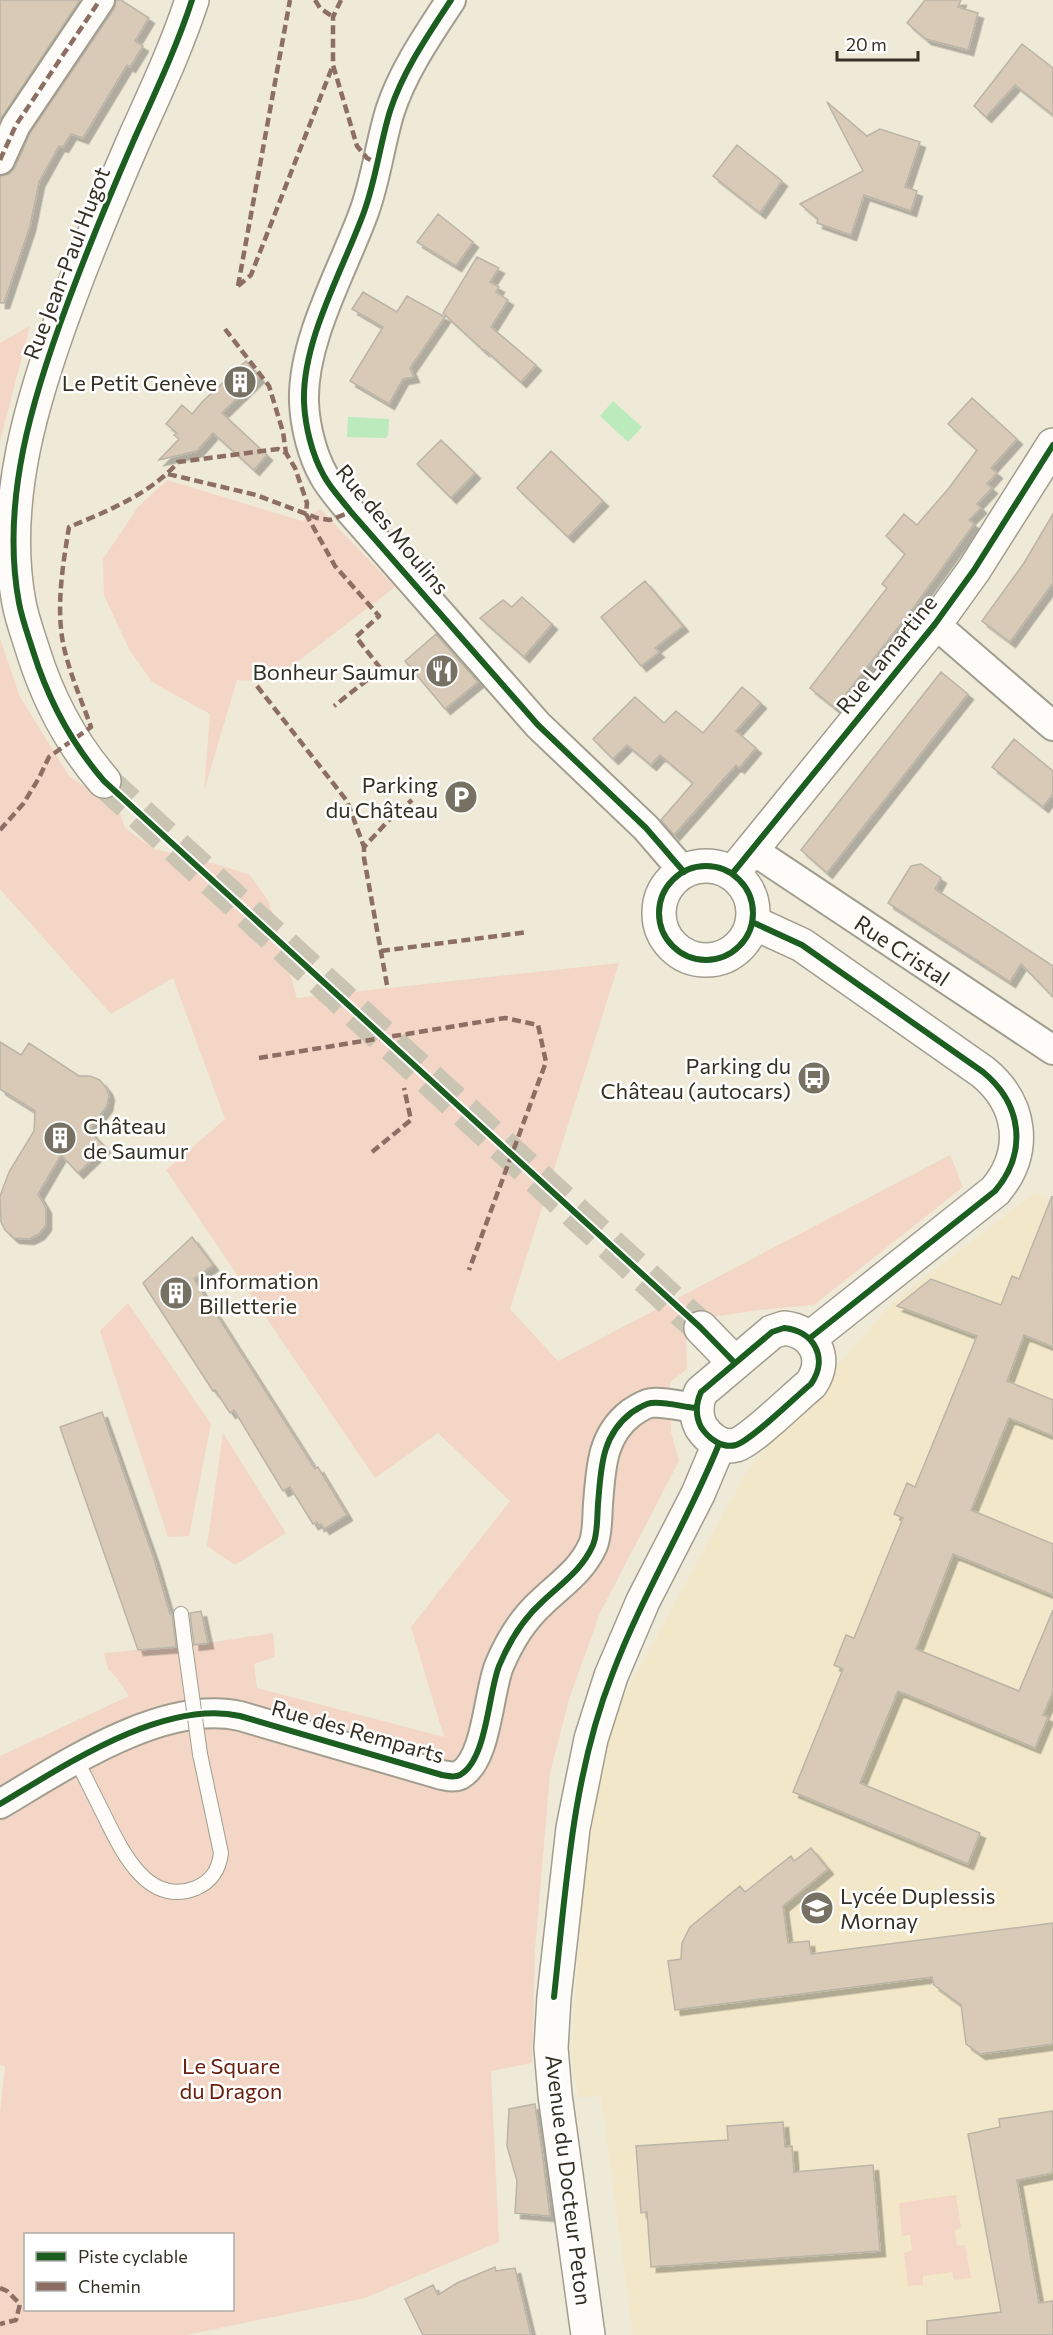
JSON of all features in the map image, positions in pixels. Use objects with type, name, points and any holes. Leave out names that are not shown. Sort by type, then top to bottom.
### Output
[{"type":"street","points":[[0,160],[16,125],[100,0]]},
{"type":"street","name":"Rue Jean-Paul Hugot","points":[[104,781],[82,756],[72,740],[41,677],[19,602],[14,557],[16,503],[26,433],[45,364],[84,258],[172,55],[192,0]]},
{"type":"street","name":"Rue des Moulins","points":[[451,0],[400,85],[390,111],[365,210],[314,339],[305,374],[304,402],[307,429],[323,475],[345,505],[538,726],[646,828],[684,872]]},
{"type":"street","name":"Rue Lamartine","points":[[741,861],[935,624],[974,570],[1053,445]]},
{"type":"street","points":[[935,624],[1053,726]]},
{"type":"street","points":[[741,861],[747,890],[752,900],[752,922],[743,942],[726,956],[704,960],[682,954],[674,947],[662,929],[660,907],[668,886],[684,872],[741,861]]},
{"type":"street","name":"Rue Cristal","points":[[741,861],[1053,1050]]},
{"type":"street","points":[[752,922],[802,945],[983,1072],[1000,1089],[1007,1102],[1016,1132],[1014,1160],[995,1191],[810,1338]]},
{"type":"street","points":[[701,1328],[734,1362]]},
{"type":"street","points":[[793,1329],[810,1338],[817,1351],[820,1366],[811,1384],[745,1440],[729,1446],[720,1444],[703,1430],[696,1408],[701,1392],[734,1362],[772,1332],[778,1330],[793,1329]]},
{"type":"street","name":"Rue des Remparts","points":[[0,1804],[76,1759],[110,1742],[166,1721],[208,1712],[222,1712],[442,1776],[454,1777],[461,1774],[475,1760],[480,1748],[492,1683],[512,1638],[543,1601],[582,1567],[595,1542],[601,1463],[604,1448],[613,1431],[637,1408],[652,1403],[696,1408]]},
{"type":"street","name":"Avenue du Docteur Peton","points":[[588,2335],[555,2095],[551,2048],[554,1997],[573,1828],[591,1739],[611,1676],[643,1601],[698,1494],[720,1444]]},
{"type":"lane","points":[[76,1759],[128,1860],[150,1883],[181,1892],[204,1884],[214,1876],[220,1866],[221,1853],[201,1754],[181,1614]]},
{"type":"shaded area","points":[[613,401],[642,427],[628,442],[600,416]]},
{"type":"shaded area","points":[[348,417],[389,419],[388,435],[386,438],[347,437]]},
{"type":"shaded area","name":"Lycée Duplessis Mornay","points":[[1034,1193],[1053,1201],[1053,2335],[633,2335],[601,2096],[578,2098],[572,2056],[589,1760],[747,1471],[891,1304]]},
{"type":"green space","points":[[30,326],[0,441],[0,343]]},
{"type":"green space","points":[[167,480],[302,521],[320,509],[395,587],[271,682],[237,680],[204,791],[210,714],[152,682],[129,649],[104,595],[103,559],[138,507]]},
{"type":"green space","name":"Le Square du Dragon","points":[[0,639],[20,697],[69,776],[119,810],[125,828],[154,849],[250,875],[269,902],[297,998],[619,963],[510,1309],[558,1361],[950,1155],[963,1187],[814,1305],[712,1317],[686,1336],[687,1369],[670,1382],[671,1432],[679,1461],[600,1613],[569,1699],[550,1773],[535,1950],[532,2063],[491,2071],[499,2242],[365,2298],[186,2335],[0,2335],[0,2113],[5,2066],[0,2065],[0,1756],[129,1696],[108,1669],[104,1653],[208,1643],[273,1633],[275,1657],[254,1664],[257,1688],[444,1737],[411,1627],[510,1501],[438,1433],[375,1478],[166,1170],[225,1119],[173,978],[111,1014],[0,889]]},
{"type":"green space","points":[[128,1303],[211,1424],[189,1536],[168,1537],[100,1331]]},
{"type":"green space","points":[[223,1433],[286,1533],[235,1565],[207,1546]]},
{"type":"green space","points":[[956,2195],[961,2228],[955,2230],[957,2245],[965,2245],[971,2278],[954,2280],[952,2272],[923,2276],[923,2285],[908,2286],[904,2253],[912,2250],[910,2235],[902,2236],[899,2203]]},
{"type":"building","points":[[0,0],[80,0],[0,120]]},
{"type":"building","points":[[116,0],[121,0],[149,18],[135,41],[143,46],[130,67],[127,65],[83,138],[71,134],[63,147],[59,146],[39,182],[30,226],[4,303],[0,303],[0,176],[9,174],[15,167],[30,133],[114,9]]},
{"type":"building","points":[[925,0],[961,0],[958,7],[978,13],[968,50],[926,39],[907,23]]},
{"type":"building","points":[[1022,44],[1053,68],[1053,115],[1015,85],[986,117],[974,106]]},
{"type":"building","points":[[827,102],[867,136],[880,129],[920,142],[905,187],[917,191],[911,211],[864,195],[851,235],[817,223],[818,219],[800,204],[863,171]]},
{"type":"building","points":[[737,145],[782,181],[760,213],[713,176]]},
{"type":"building","points":[[438,214],[473,242],[456,266],[417,242]]},
{"type":"building","points":[[477,257],[499,268],[490,282],[499,287],[496,292],[508,300],[491,327],[536,365],[521,382],[443,313]]},
{"type":"building","points":[[363,292],[397,312],[407,296],[445,317],[410,368],[414,377],[403,379],[389,404],[350,381],[383,327],[352,309]]},
{"type":"building","points":[[246,361],[259,377],[222,413],[267,455],[254,470],[213,433],[197,451],[159,460],[179,439],[174,435],[177,433],[166,424],[182,405],[192,414]]},
{"type":"building","points":[[972,398],[1017,439],[991,468],[997,473],[987,484],[992,488],[977,504],[981,508],[969,520],[974,524],[911,611],[835,708],[810,688],[887,588],[882,584],[905,554],[886,536],[904,514],[917,525],[949,488],[977,450],[948,424]]},
{"type":"building","points":[[441,440],[475,473],[451,498],[417,464]]},
{"type":"building","points":[[551,451],[603,501],[568,537],[517,488]]},
{"type":"building","points":[[1053,514],[1053,583],[1010,642],[982,621],[1024,563]]},
{"type":"building","points":[[645,581],[683,626],[655,648],[659,652],[641,666],[601,617]]},
{"type":"building","points":[[522,597],[552,624],[524,657],[480,618],[503,600],[512,607]]},
{"type":"building","name":"Bonheur Saumur","points":[[436,634],[478,682],[445,709],[405,661]]},
{"type":"building","points":[[941,672],[968,694],[827,873],[801,850]]},
{"type":"building","points":[[742,687],[761,703],[736,731],[756,748],[739,768],[736,765],[674,835],[661,820],[693,783],[660,755],[651,765],[627,745],[613,759],[593,739],[635,697],[664,723],[676,711],[703,733]]},
{"type":"building","points":[[1014,739],[1053,771],[1053,794],[1043,807],[992,767]]},
{"type":"building","points":[[921,864],[941,878],[935,889],[1053,966],[1053,997],[1021,964],[1010,982],[888,903],[911,866]]},
{"type":"building","name":"Château de Saumur","points":[[0,1042],[21,1055],[29,1043],[79,1076],[90,1076],[100,1080],[109,1095],[107,1106],[89,1130],[105,1147],[78,1173],[61,1155],[38,1194],[46,1208],[46,1225],[39,1234],[29,1239],[14,1238],[5,1230],[1,1222],[0,1196],[9,1172],[34,1131],[35,1111],[0,1089]]},
{"type":"building","points":[[1052,1196],[1053,1347],[1024,1335],[1007,1381],[1053,1400],[1053,1436],[1009,1418],[971,1510],[1053,1544],[1053,1595],[953,1554],[916,1649],[1019,1691],[1053,1610],[1053,1692],[1043,1715],[1048,1717],[1035,1748],[898,1691],[860,1783],[980,1833],[968,1864],[793,1792],[843,1669],[834,1665],[846,1635],[854,1638],[903,1518],[894,1514],[907,1483],[915,1487],[977,1336],[897,1306],[931,1279],[1001,1305],[1012,1276],[1019,1279]]},
{"type":"building","points":[[192,1237],[213,1265],[194,1279],[315,1469],[318,1467],[347,1515],[324,1529],[317,1522],[313,1524],[290,1487],[283,1491],[234,1410],[230,1413],[215,1390],[213,1391],[143,1283]]},
{"type":"building","points":[[102,1412],[154,1559],[170,1614],[172,1614],[176,1647],[138,1650],[60,1427]]},
{"type":"building","points":[[201,1611],[208,1643],[194,1645],[190,1613]]},
{"type":"building","points":[[811,1848],[828,1869],[783,1906],[788,1943],[809,1941],[811,1954],[1053,1923],[1053,2044],[980,2054],[966,2044],[961,2005],[934,1985],[932,1977],[675,2010],[668,1961],[681,1959],[682,1943],[690,1927],[740,1886],[745,1892],[791,1856],[794,1861]]},
{"type":"building","points":[[535,2104],[550,2216],[515,2213],[517,2181],[507,2146],[509,2109]]},
{"type":"building","points":[[1053,2111],[1053,2173],[1017,2180],[1039,2303],[1053,2301],[1053,2335],[927,2335],[927,2321],[1001,2312],[968,2134],[1000,2127],[999,2119]]},
{"type":"building","points":[[783,2122],[785,2147],[792,2146],[794,2172],[873,2165],[880,2251],[651,2267],[647,2212],[641,2213],[636,2146],[728,2140],[727,2126]]},
{"type":"building","points":[[495,2267],[496,2271],[515,2268],[531,2335],[423,2335],[405,2299],[433,2285],[438,2295],[457,2283]]},
{"type":"tunnel","points":[[104,781],[701,1328]]},
{"type":"marked path","points":[[0,160],[16,125],[100,0]]},
{"type":"marked path","points":[[238,286],[290,0]]},
{"type":"marked path","points":[[315,0],[320,8],[333,17]]},
{"type":"marked path","points":[[341,0],[333,17],[333,65],[357,146],[367,158],[378,164]]},
{"type":"marked path","points":[[238,286],[251,275],[333,65]]},
{"type":"marked path","points":[[225,329],[269,386],[283,432],[286,453]]},
{"type":"marked path","points":[[0,830],[23,804],[49,757],[91,727],[68,664],[61,629],[61,585],[69,527],[113,508],[142,492],[178,462],[278,449],[286,453],[295,468],[307,503],[306,514],[335,566],[379,616],[356,637],[381,669],[334,706]]},
{"type":"marked path","points":[[168,474],[256,495],[317,518],[330,520],[351,512]]},
{"type":"marked path","points":[[257,686],[347,801],[364,847]]},
{"type":"marked path","points":[[387,985],[364,858],[364,847],[389,820],[412,800]]},
{"type":"marked path","points":[[381,951],[528,932]]},
{"type":"marked path","points":[[259,1058],[505,1018],[538,1025],[546,1062],[469,1270]]},
{"type":"marked path","points":[[372,1152],[411,1120],[404,1088]]},
{"type":"marked path","points":[[0,2288],[7,2291],[20,2304],[16,2320],[0,2324]]},
{"type":"cycle path","points":[[192,0],[172,54],[83,262],[43,374],[23,450],[14,526],[14,565],[19,603],[39,669],[53,703],[71,736],[104,781],[701,1328],[734,1362]]},
{"type":"cycle path","points":[[451,0],[417,54],[395,96],[364,212],[317,330],[305,378],[304,402],[310,440],[324,476],[351,512],[538,725],[646,828],[684,872]]},
{"type":"cycle path","points":[[732,874],[935,624],[974,570],[1053,445]]},
{"type":"cycle path","points":[[706,866],[724,870],[739,880],[749,895],[753,913],[749,931],[739,946],[724,956],[706,960],[688,956],[673,946],[663,931],[659,913],[663,895],[673,880],[688,870],[706,866]]},
{"type":"cycle path","points":[[752,922],[802,945],[983,1072],[1006,1099],[1013,1113],[1016,1129],[1013,1160],[1006,1176],[995,1191],[810,1338]]},
{"type":"cycle path","points":[[784,1328],[803,1334],[816,1347],[819,1365],[811,1384],[763,1427],[736,1445],[721,1444],[711,1439],[699,1423],[697,1409],[701,1392],[772,1332],[784,1328]]},
{"type":"cycle path","points":[[0,1804],[115,1739],[147,1726],[179,1717],[210,1713],[240,1716],[442,1775],[453,1777],[460,1775],[476,1756],[486,1725],[495,1678],[512,1640],[535,1609],[583,1562],[593,1545],[597,1530],[604,1454],[614,1432],[631,1413],[648,1404],[662,1403],[696,1408]]},
{"type":"cycle path","points":[[554,1997],[572,1833],[588,1753],[599,1714],[624,1645],[719,1444]]},
{"type":"place","name":"Le Petit Genève","points":[[240,382]]},
{"type":"place","name":"Bonheur Saumur","points":[[442,671]]},
{"type":"place","name":"Parking du Château","points":[[461,797]]},
{"type":"place","name":"Parking du Château (autocars)","points":[[814,1078]]},
{"type":"place","name":"Château de Saumur","points":[[60,1138]]},
{"type":"place","name":"Information Billetterie","points":[[176,1293]]},
{"type":"place","name":"Lycée Duplessis Mornay","points":[[817,1908]]}]
